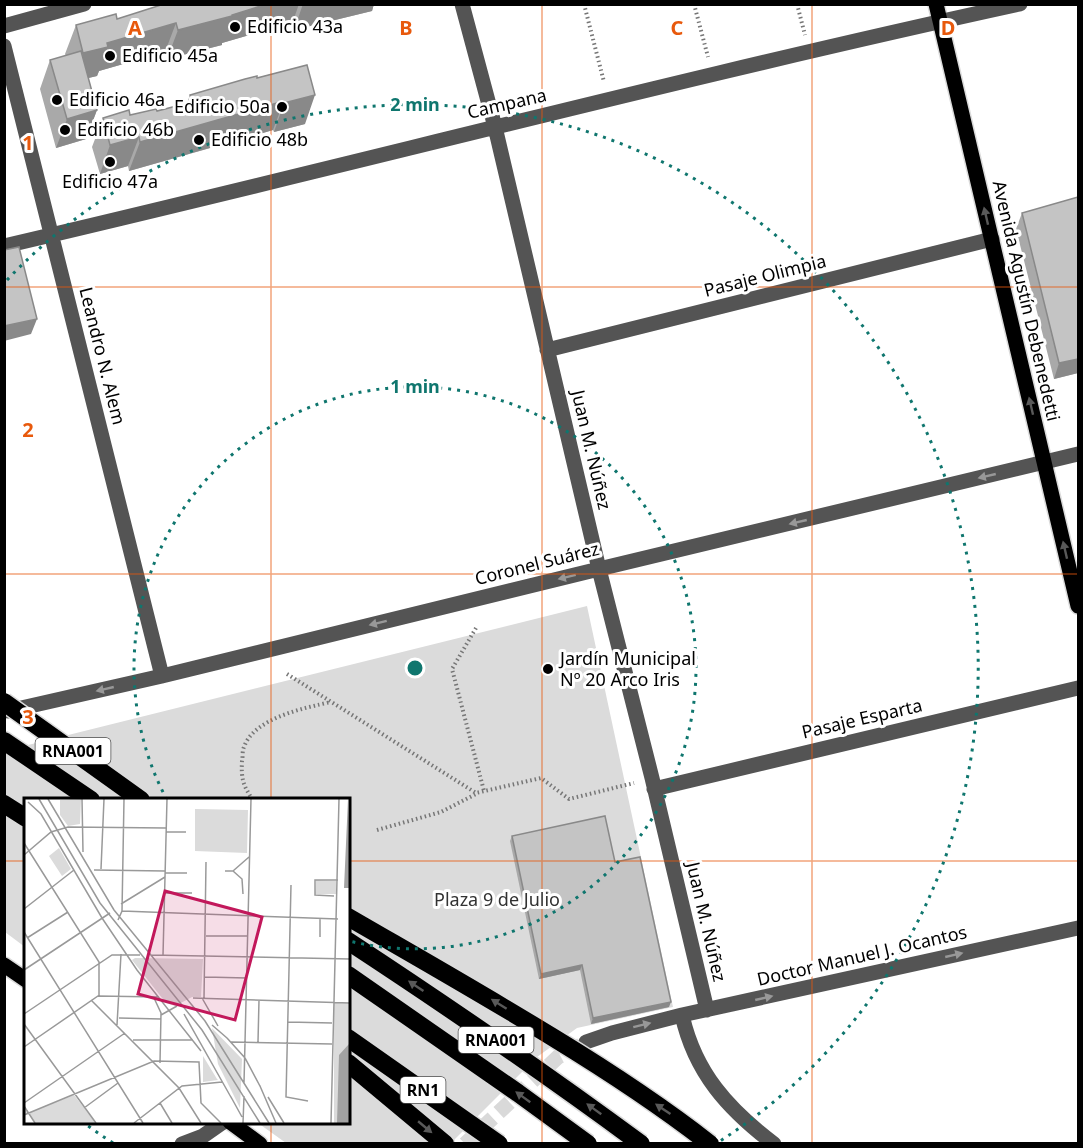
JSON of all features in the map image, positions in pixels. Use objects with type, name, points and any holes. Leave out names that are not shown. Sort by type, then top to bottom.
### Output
[{"type":"highway","name":"RNA001","points":[[4,702],[137,798]]},
{"type":"highway","points":[[4,741],[88,798]]},
{"type":"highway","points":[[4,804],[24,817]]},
{"type":"highway","points":[[350,918],[473,988],[609,1072],[710,1143]]},
{"type":"highway","name":"RNA001","points":[[350,942],[452,1010],[641,1143]]},
{"type":"highway","points":[[350,976],[588,1143]]},
{"type":"highway","name":"RN1","points":[[350,1039],[499,1143]]},
{"type":"highway","points":[[350,1065],[445,1143]]},
{"type":"main road","name":"Avenida Agustín Debenedetti","points":[[936,4],[1078,606]]},
{"type":"main road","points":[[4,965],[24,979]]},
{"type":"main road","points":[[233,1124],[260,1143]]},
{"type":"street","points":[[4,26],[84,4]]},
{"type":"street","name":"Juan M. Núñez","points":[[462,4],[495,127],[599,569],[707,1010]]},
{"type":"street","name":"Campana","points":[[4,246],[495,127],[1020,4]]},
{"type":"street","name":"Leandro N. Alem","points":[[4,46],[162,676]]},
{"type":"street","name":"Pasaje Olimpia","points":[[547,350],[992,239]]},
{"type":"street","name":"Coronel Suárez","points":[[4,712],[162,676],[1078,454]]},
{"type":"street","name":"Pasaje Esparta","points":[[653,784],[1078,688]]},
{"type":"street","name":"Doctor Manuel J. Ocantos","points":[[586,1042],[612,1032],[1078,928]]},
{"type":"street","points":[[682,1016],[692,1051],[715,1088],[745,1121],[774,1143]]},
{"type":"street","points":[[185,1143],[203,1136],[221,1124]]},
{"type":"path","points":[[584,4],[609,100]]},
{"type":"path","points":[[694,4],[712,76]]},
{"type":"path","points":[[797,4],[809,53]]},
{"type":"path","points":[[476,628],[452,669],[484,791]]},
{"type":"path","points":[[287,674],[476,794]]},
{"type":"path","points":[[252,798],[244,788],[243,747],[255,730],[279,717],[331,702]]},
{"type":"path","points":[[377,830],[441,812],[484,791],[541,778],[569,799],[653,784]]},
{"type":"green space","name":"Plaza 9 de Julio","points":[[587,606],[673,1007],[577,1028],[537,1057],[451,1143],[286,1143],[259,1124],[350,1124],[350,798],[24,798],[24,946],[5,932],[4,751]]},
{"type":"building","points":[[164,4],[267,4],[178,30],[176,23],[107,43],[108,47],[83,53],[76,25],[116,14],[117,19]]},
{"type":"building","points":[[81,51],[97,110],[67,119],[50,60]]},
{"type":"building","points":[[307,65],[315,95],[284,103],[284,101],[140,142],[139,137],[110,145],[103,118],[129,110],[130,115],[192,102],[190,95],[245,79]]},
{"type":"building","points":[[1078,197],[1078,359],[1059,363],[1022,213]]},
{"type":"building","points":[[19,247],[37,319],[4,326],[4,250]]},
{"type":"building","points":[[605,816],[615,862],[640,857],[671,1002],[593,1018],[582,965],[541,974],[512,836]]},
{"type":"tunnel","points":[[465,1144],[558,1057],[581,1045]]},
{"type":"place","name":"Edificio 43a","points":[[235,27]]},
{"type":"place","name":"Edificio 45a","points":[[110,56]]},
{"type":"place","name":"Edificio 46a","points":[[57,100]]},
{"type":"place","name":"Edificio 50a","points":[[282,107]]},
{"type":"place","name":"Edificio 46b","points":[[65,130]]},
{"type":"place","name":"Edificio 48b","points":[[199,140]]},
{"type":"place","name":"Edificio 47a","points":[[110,162]]},
{"type":"place","name":"Jardín Municipal Nº 20 Arco Iris","points":[[548,669]]}]
